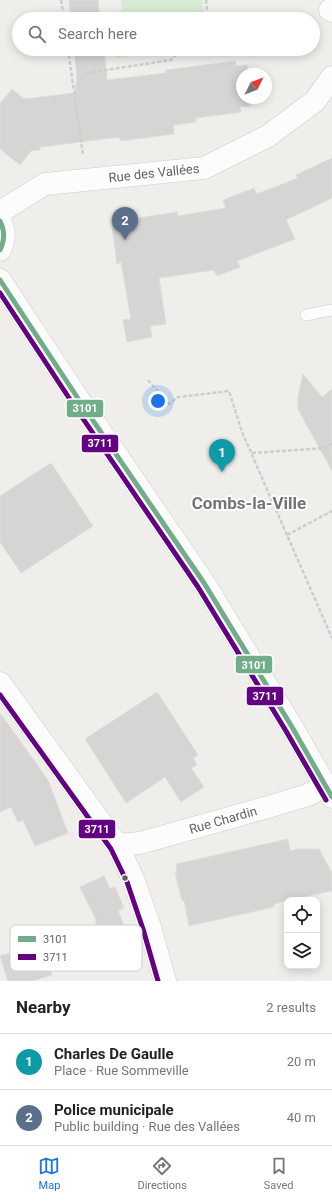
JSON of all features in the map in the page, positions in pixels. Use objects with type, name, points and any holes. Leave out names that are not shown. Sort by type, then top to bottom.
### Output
[{"type":"street","name":"Rue des Vallées","points":[[0,212],[45,184],[204,168],[268,136],[315,101],[332,77]]},
{"type":"street","points":[[0,221],[4,235],[3,246],[0,250]]},
{"type":"street","points":[[0,280],[79,400],[204,583],[292,727],[329,791]]},
{"type":"street","points":[[0,683],[117,845],[133,879],[150,927],[165,981]]},
{"type":"street","name":"Rue Chardin","points":[[117,845],[140,843],[308,795],[329,791]]},
{"type":"lane","points":[[306,315],[332,310]]},
{"type":"path","points":[[61,0],[63,12]]},
{"type":"path","points":[[206,0],[209,12]]},
{"type":"path","points":[[69,56],[86,181]]},
{"type":"path","points":[[86,73],[171,60],[175,56]]},
{"type":"path","points":[[148,380],[169,404],[178,397],[229,392],[242,432],[332,638]]},
{"type":"path","points":[[252,453],[325,448],[332,443]]},
{"type":"path","points":[[287,535],[332,511]]},
{"type":"green space","points":[[121,0],[202,0],[204,12],[113,12],[123,10]]},
{"type":"green space","points":[[115,56],[131,56],[115,58]]},
{"type":"building","points":[[69,0],[98,0],[99,12],[70,12]]},
{"type":"building","points":[[75,56],[105,56],[107,80],[166,73],[166,70],[235,61],[236,66],[247,65],[247,68],[236,68],[236,104],[251,104],[251,106],[240,107],[241,112],[196,118],[196,122],[173,125],[174,134],[120,141],[120,137],[40,147],[40,150],[31,151],[20,165],[0,149],[0,104],[12,89],[24,99],[75,93],[77,76]]},
{"type":"building","points":[[332,158],[332,198],[286,220],[295,239],[237,261],[240,267],[217,276],[214,270],[159,278],[166,324],[150,326],[152,337],[127,342],[123,320],[131,319],[121,262],[117,264],[111,219],[132,215],[133,219],[177,212],[178,216],[226,208],[223,200],[254,188],[257,194],[298,178],[296,175]]},
{"type":"building","points":[[303,374],[322,397],[332,389],[332,471],[298,409],[298,397]]},
{"type":"building","points":[[51,463],[93,526],[21,573],[0,542],[0,496]]},
{"type":"building","points":[[157,692],[198,755],[193,758],[197,765],[191,768],[204,787],[181,802],[165,777],[126,803],[85,739]]},
{"type":"building","points":[[0,713],[48,780],[68,833],[35,846],[23,820],[18,822],[11,807],[0,812]]},
{"type":"building","points":[[288,839],[290,851],[297,849],[319,849],[332,873],[332,891],[302,897],[284,897],[284,901],[274,904],[274,907],[189,926],[184,900],[182,901],[175,873],[177,873],[176,864]]},
{"type":"building","points":[[104,876],[110,889],[115,887],[124,908],[118,911],[124,925],[96,925],[95,922],[97,921],[80,887]]},
{"type":"building","points":[[10,953],[10,971],[51,971],[52,975],[32,981],[8,981],[0,956]]},
{"type":"transit line","name":"3101","points":[[0,221],[4,236],[0,250]]},
{"type":"transit line","name":"3101","points":[[0,280],[79,400],[204,583],[292,727],[332,797]]},
{"type":"transit line","name":"3711","points":[[0,293],[73,404],[198,587],[286,731],[326,800]]},
{"type":"transit line","name":"3711","points":[[0,695],[111,849],[127,882],[142,925]]},
{"type":"transit line","name":"3711","points":[[142,926],[158,981]]},
{"type":"place","name":"Police municipale","points":[[125,240]]},
{"type":"place","name":"Charles De Gaulle","points":[[222,472]]},
{"type":"district","name":"Combs-la-Ville","points":[[249,503]]}]
